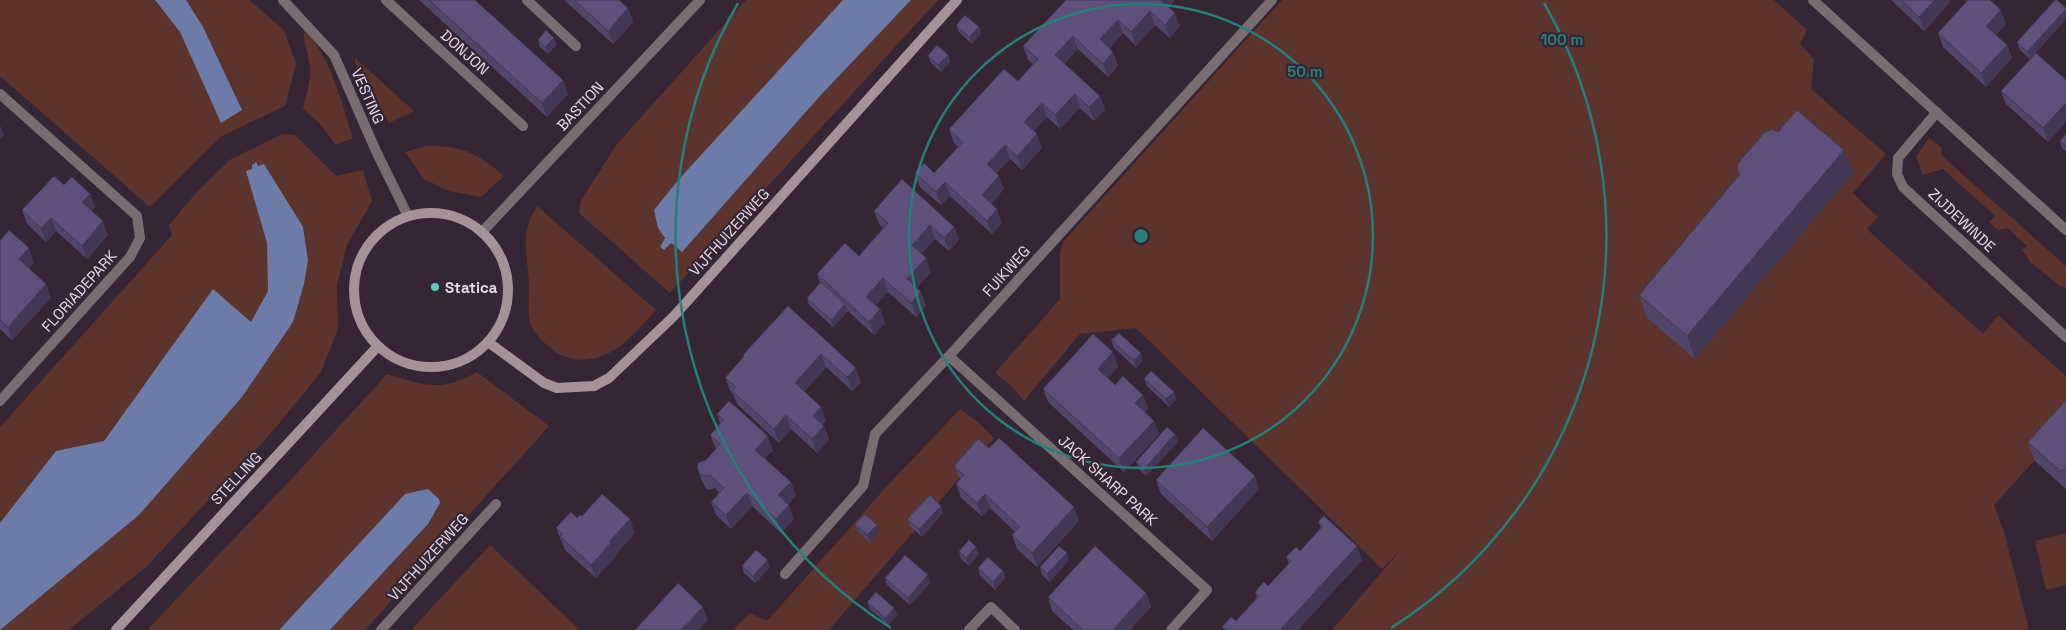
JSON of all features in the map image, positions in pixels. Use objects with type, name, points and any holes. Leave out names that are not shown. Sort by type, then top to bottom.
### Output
[{"type":"street","name":"VESTING","points":[[283,0],[334,55],[376,151],[408,216]]},
{"type":"street","name":"DONJON","points":[[386,0],[523,126]]},
{"type":"street","points":[[527,0],[576,46]]},
{"type":"street","name":"BASTION","points":[[482,232],[700,0]]},
{"type":"street","name":"VIJFHUIZERWEG","points":[[488,342],[544,383],[557,388],[594,386],[609,378],[674,316],[957,0]]},
{"type":"street","name":"FUIKWEG","points":[[785,574],[863,486],[876,434],[1272,0]]},
{"type":"street","points":[[1812,0],[2066,230]]},
{"type":"street","name":"FLORIADEPARK","points":[[0,94],[137,216],[140,238],[130,257],[0,402]]},
{"type":"street","name":"ZIJDEWINDE","points":[[1937,112],[1898,158],[1897,174],[1903,187],[2066,337]]},
{"type":"street","points":[[434,213],[460,218],[482,232],[498,251],[507,274],[508,298],[502,322],[488,342],[473,355],[460,361],[434,368],[414,366],[401,361],[378,346],[364,328],[356,307],[354,284],[359,262],[371,242],[388,226],[408,216],[434,213]]},
{"type":"street","name":"STELLING","points":[[116,630],[378,346]]},
{"type":"street","name":"JACK SHARP PARK","points":[[949,356],[1207,590],[1171,630]]},
{"type":"street","name":"VIJFHUIZERWEG","points":[[381,630],[496,504]]},
{"type":"street","points":[[969,630],[991,607],[1015,630]]},
{"type":"shaded area","points":[[0,0],[249,0],[284,30],[296,64],[285,106],[222,136],[150,207],[0,76]]},
{"type":"shaded area","points":[[746,0],[844,0],[658,228],[665,238],[681,251],[820,96],[911,0],[938,0],[670,293],[579,213],[581,200],[617,144]]},
{"type":"shaded area","points":[[1282,0],[1774,0],[1807,30],[1800,44],[1814,59],[1811,89],[1886,154],[1853,193],[1878,217],[1867,229],[1983,334],[1998,315],[2066,376],[2066,426],[1994,505],[2004,532],[2029,630],[1332,630],[1404,546],[1382,569],[1136,328],[1080,334],[1024,401],[1012,387],[995,373],[1060,299],[1060,253],[1063,242]]},
{"type":"shaded area","points":[[304,29],[313,40],[328,66],[353,138],[336,145],[319,123],[303,109],[310,74]]},
{"type":"shaded area","points":[[355,58],[414,111],[389,123],[355,63]]},
{"type":"shaded area","points":[[282,134],[295,135],[336,176],[363,170],[372,201],[347,245],[337,285],[338,329],[321,372],[273,431],[147,566],[69,630],[0,630],[0,427],[172,235],[169,225],[197,192],[231,159]]},
{"type":"shaded area","points":[[1929,138],[1942,148],[1941,155],[2066,266],[2066,288],[2060,286],[2031,263],[2022,250],[2027,246],[2008,228],[1998,230],[1989,222],[1995,216],[1943,169],[1923,175],[1916,157]]},
{"type":"shaded area","points":[[426,146],[450,147],[468,152],[485,161],[504,176],[481,197],[449,191],[424,179],[405,152]]},
{"type":"shaded area","points":[[537,206],[656,310],[641,327],[616,349],[596,358],[586,360],[566,357],[556,353],[545,344],[533,329],[529,312],[526,242],[529,224]]},
{"type":"shaded area","points":[[477,372],[549,426],[365,630],[330,630],[428,524],[405,494],[279,630],[147,630],[295,475],[387,374],[422,384],[442,385],[464,379]]},
{"type":"shaded area","points":[[960,409],[979,423],[994,438],[829,630],[733,630],[750,613],[767,621],[888,485]]},
{"type":"shaded area","points":[[2066,533],[2066,585],[2046,590],[2035,541]]},
{"type":"shaded area","points":[[490,545],[580,630],[411,630]]},
{"type":"water","points":[[155,0],[186,0],[203,27],[242,110],[221,123],[180,32]]},
{"type":"water","points":[[843,0],[911,0],[820,96],[682,252],[671,243],[664,250],[660,247],[665,238],[658,228],[654,210],[680,178]]},
{"type":"water","points":[[256,162],[258,166],[264,164],[303,227],[308,260],[304,284],[293,322],[242,397],[139,515],[0,630],[0,523],[56,451],[104,441],[213,289],[251,322],[268,291],[267,243],[246,171],[252,169],[252,165]]},
{"type":"water","points":[[428,489],[439,499],[440,503],[428,524],[330,630],[279,630],[405,494]]},
{"type":"building","points":[[429,0],[475,0],[563,80],[542,103]]},
{"type":"building","points":[[574,0],[619,0],[628,8],[608,31]]},
{"type":"building","points":[[1066,0],[1161,0],[1175,13],[1165,25],[1150,11],[1131,32],[1118,20],[1100,39],[1113,52],[1103,64],[1073,36],[1055,55],[1100,96],[1089,107],[1075,94],[1055,115],[1042,103],[1024,122],[1037,134],[1017,156],[1005,145],[987,164],[999,176],[982,195],[997,209],[987,221],[945,182],[936,192],[915,173],[924,163],[934,173],[963,142],[949,129],[1004,69],[1018,81],[1038,59],[1023,46]]},
{"type":"building","points":[[1901,0],[1935,0],[1919,17]]},
{"type":"building","points":[[1968,0],[1990,0],[2001,10],[1986,26],[2007,45],[1981,73],[1938,33]]},
{"type":"building","points":[[2055,0],[2066,9],[2027,52],[2017,42]]},
{"type":"building","points":[[965,15],[979,27],[969,37],[956,25]]},
{"type":"building","points":[[546,30],[554,38],[545,47],[538,40]]},
{"type":"building","points":[[937,45],[948,55],[938,65],[928,56]]},
{"type":"building","points":[[2036,53],[2066,80],[2066,103],[2043,128],[2001,91]]},
{"type":"building","points":[[1797,110],[1844,150],[1687,336],[1639,295],[1740,174],[1737,172],[1738,163],[1765,132],[1773,129],[1778,132]]},
{"type":"building","points":[[2066,134],[2066,146],[2060,141]]},
{"type":"building","points":[[54,176],[64,185],[72,177],[90,194],[82,202],[103,221],[82,246],[51,218],[41,228],[22,210]]},
{"type":"building","points":[[902,179],[954,227],[944,238],[930,225],[912,245],[926,258],[907,279],[921,292],[911,303],[883,278],[866,297],[880,309],[869,322],[817,274],[845,243],[859,256],[888,223],[874,211]]},
{"type":"building","points":[[9,230],[29,248],[19,259],[46,284],[8,327],[0,320],[0,241]]},
{"type":"building","points":[[821,282],[845,304],[831,320],[807,298]]},
{"type":"building","points":[[788,306],[856,368],[847,377],[821,354],[795,383],[821,407],[813,416],[824,426],[812,439],[786,415],[774,429],[732,391],[736,387],[725,378],[743,355]]},
{"type":"building","points":[[1119,333],[1141,353],[1134,360],[1111,340]]},
{"type":"building","points":[[1093,334],[1113,352],[1098,369],[1115,385],[1123,376],[1143,395],[1135,403],[1154,421],[1119,458],[1043,389]]},
{"type":"building","points":[[1151,371],[1174,392],[1166,399],[1144,379]]},
{"type":"building","points":[[2066,400],[2066,469],[2060,471],[2028,442]]},
{"type":"building","points":[[729,401],[768,436],[755,450],[791,482],[778,495],[789,505],[776,519],[747,493],[726,515],[711,502],[724,488],[710,475],[701,475],[697,468],[698,463],[706,460],[720,444],[710,435],[724,420],[717,414]]},
{"type":"building","points":[[1167,427],[1175,434],[1144,469],[1136,462]]},
{"type":"building","points":[[1203,428],[1255,476],[1207,527],[1156,480]]},
{"type":"building","points":[[999,438],[1074,507],[1032,553],[1012,535],[1020,527],[985,494],[977,503],[956,484],[964,475],[954,466],[978,439],[989,448]]},
{"type":"building","points":[[602,494],[630,519],[591,565],[560,536],[563,534],[556,528],[571,512],[577,518],[580,515],[582,516]]},
{"type":"building","points":[[930,495],[941,506],[919,529],[907,519]]},
{"type":"building","points":[[865,514],[877,525],[867,535],[855,524]]},
{"type":"building","points":[[1324,516],[1357,546],[1280,630],[1226,630],[1222,627],[1231,617],[1236,621],[1259,596],[1255,592],[1259,587],[1264,582],[1268,586],[1291,561],[1286,557],[1296,547],[1300,551],[1323,526],[1318,522]]},
{"type":"building","points":[[969,540],[976,547],[966,558],[959,551]]},
{"type":"building","points":[[1059,546],[1067,553],[1047,574],[1040,567]]},
{"type":"building","points":[[1095,546],[1146,593],[1113,630],[1083,630],[1048,597]]},
{"type":"building","points":[[756,550],[768,560],[753,576],[742,566]]},
{"type":"building","points":[[905,555],[928,575],[908,598],[885,578]]},
{"type":"building","points":[[988,557],[1003,571],[993,582],[978,568]]},
{"type":"building","points":[[678,583],[703,607],[681,630],[635,630]]},
{"type":"building","points":[[876,592],[894,608],[885,618],[867,602]]},
{"type":"place","name":"Statica","points":[[435,287]]}]
